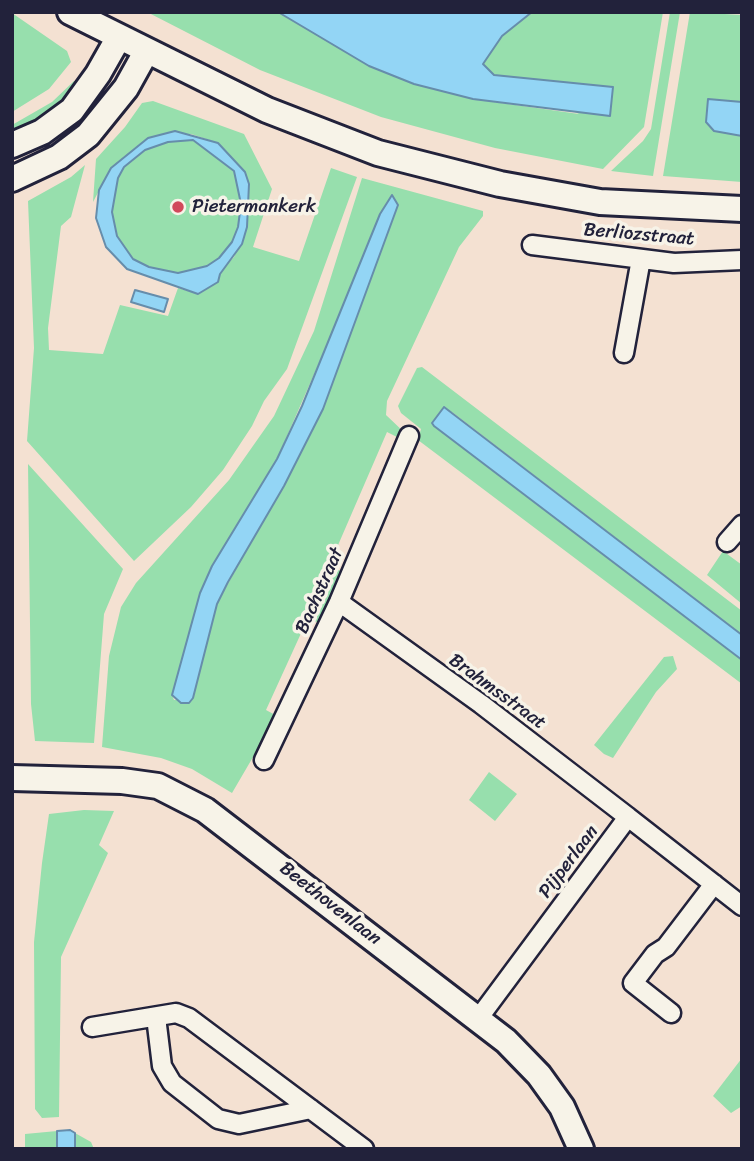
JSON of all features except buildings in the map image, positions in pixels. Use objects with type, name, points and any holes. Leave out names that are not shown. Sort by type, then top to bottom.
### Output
[{"type":"street","points":[[70,12],[146,52],[318,131],[438,170],[600,202],[742,209]]},
{"type":"street","points":[[12,145],[42,132],[72,110],[93,83],[119,37]]},
{"type":"street","points":[[12,179],[59,157],[94,130],[126,88],[146,52]]},
{"type":"street","name":"Berliozstraat","points":[[532,245],[674,263],[742,260]]},
{"type":"street","points":[[624,353],[641,259]]},
{"type":"street","name":"Bachstraat","points":[[264,760],[339,602],[409,436]]},
{"type":"street","points":[[727,542],[742,525]]},
{"type":"street","name":"Brahmsstraat","points":[[339,602],[628,817]]},
{"type":"street","name":"Beethovenlaan","points":[[12,778],[134,783],[158,786],[186,798],[294,876],[478,1019],[539,1075],[562,1107],[581,1149]]},
{"type":"street","points":[[628,817],[742,906]]},
{"type":"street","name":"Pijperlaan","points":[[478,1019],[628,817]]},
{"type":"street","points":[[671,1013],[633,983],[714,884]]},
{"type":"street","points":[[92,1027],[176,1013],[189,1018],[364,1149]]},
{"type":"street","points":[[156,1017],[162,1066],[172,1083],[218,1119],[239,1124],[311,1109]]},
{"type":"green space","points":[[147,12],[278,12],[369,66],[414,84],[473,99],[579,114],[508,77],[493,75],[483,64],[484,59],[502,36],[532,12],[663,12],[644,127],[603,169],[495,148],[381,117],[260,70]]},
{"type":"green space","points":[[670,12],[680,12],[653,176],[611,171],[643,141],[651,129]]},
{"type":"green space","points":[[690,12],[742,15],[742,102],[708,100],[714,131],[742,136],[742,182],[663,176]]},
{"type":"green space","points":[[12,13],[67,51],[71,62],[49,89],[12,112]]},
{"type":"green space","points":[[74,81],[80,84],[60,108],[12,136],[12,125],[52,102]]},
{"type":"green space","points":[[153,101],[244,134],[272,189],[253,247],[299,261],[331,168],[357,177],[287,369],[264,401],[252,426],[223,470],[191,507],[134,561],[27,441],[34,348],[28,201],[71,177],[85,165],[71,217],[61,226],[48,328],[49,350],[103,354],[120,305],[168,316],[178,288],[198,294],[234,257],[247,227],[249,184],[245,172],[218,143],[191,134],[148,138],[111,168],[93,202],[96,159],[142,103]]},
{"type":"green space","points":[[193,140],[234,171],[241,204],[238,227],[232,242],[219,258],[207,266],[178,273],[149,267],[133,259],[117,236],[112,212],[118,177],[124,167],[145,150],[168,142]]},
{"type":"green space","points":[[362,178],[483,211],[483,216],[459,247],[387,401],[386,415],[406,434],[399,438],[387,432],[329,566],[341,571],[333,595],[319,623],[308,618],[266,710],[277,716],[232,793],[192,769],[161,758],[102,747],[109,656],[121,607],[136,583],[229,480],[274,416],[314,331]],"holes":[[[392,196],[398,205],[323,409],[217,604],[193,698],[174,700],[172,695],[200,593],[212,566],[277,459]]]},
{"type":"green space","points":[[422,367],[742,611],[742,635],[452,412],[468,452],[742,660],[742,684],[418,440],[421,429],[401,413],[398,406],[417,368]]},
{"type":"green space","points":[[28,464],[123,569],[104,614],[94,743],[35,741],[31,704]]},
{"type":"green space","points":[[723,551],[742,565],[742,604],[707,575]]},
{"type":"green space","points":[[673,656],[677,669],[656,692],[613,758],[604,754],[594,745],[664,657]]},
{"type":"green space","points":[[489,772],[517,794],[495,821],[469,800]]},
{"type":"green space","points":[[84,810],[114,811],[99,845],[108,853],[61,957],[59,1117],[42,1118],[35,1109],[34,942],[42,863],[49,814]]},
{"type":"green space","points":[[742,1058],[742,1106],[731,1113],[713,1096]]},
{"type":"green space","points":[[57,1131],[57,1149],[25,1149],[25,1134]]},
{"type":"green space","points":[[75,1133],[91,1142],[94,1149],[75,1149]]},
{"type":"water","points":[[278,12],[532,12],[502,36],[483,64],[494,75],[613,87],[610,116],[473,99],[414,84],[369,66]]},
{"type":"water","points":[[708,99],[742,102],[742,136],[714,131],[706,122]]},
{"type":"water","points":[[175,131],[218,143],[245,172],[249,184],[247,227],[242,244],[220,274],[218,282],[198,294],[127,269],[106,247],[96,218],[99,190],[111,168],[148,138]],"holes":[[[193,140],[234,171],[241,204],[238,227],[232,242],[219,258],[207,266],[178,273],[149,267],[133,259],[117,236],[112,212],[118,178],[124,167],[145,150],[168,142]]]},
{"type":"water","points":[[392,195],[398,205],[323,409],[284,486],[217,604],[193,698],[189,703],[181,703],[172,695],[200,593],[212,566],[277,459],[302,406],[380,214]]},
{"type":"water","points":[[135,290],[168,299],[164,312],[131,302]]},
{"type":"water","points":[[444,407],[742,635],[742,660],[434,426],[432,423]]},
{"type":"water","points":[[70,1130],[75,1133],[75,1149],[57,1149],[57,1131]]},
{"type":"place","name":"Pietermankerk","points":[[178,207]]}]
